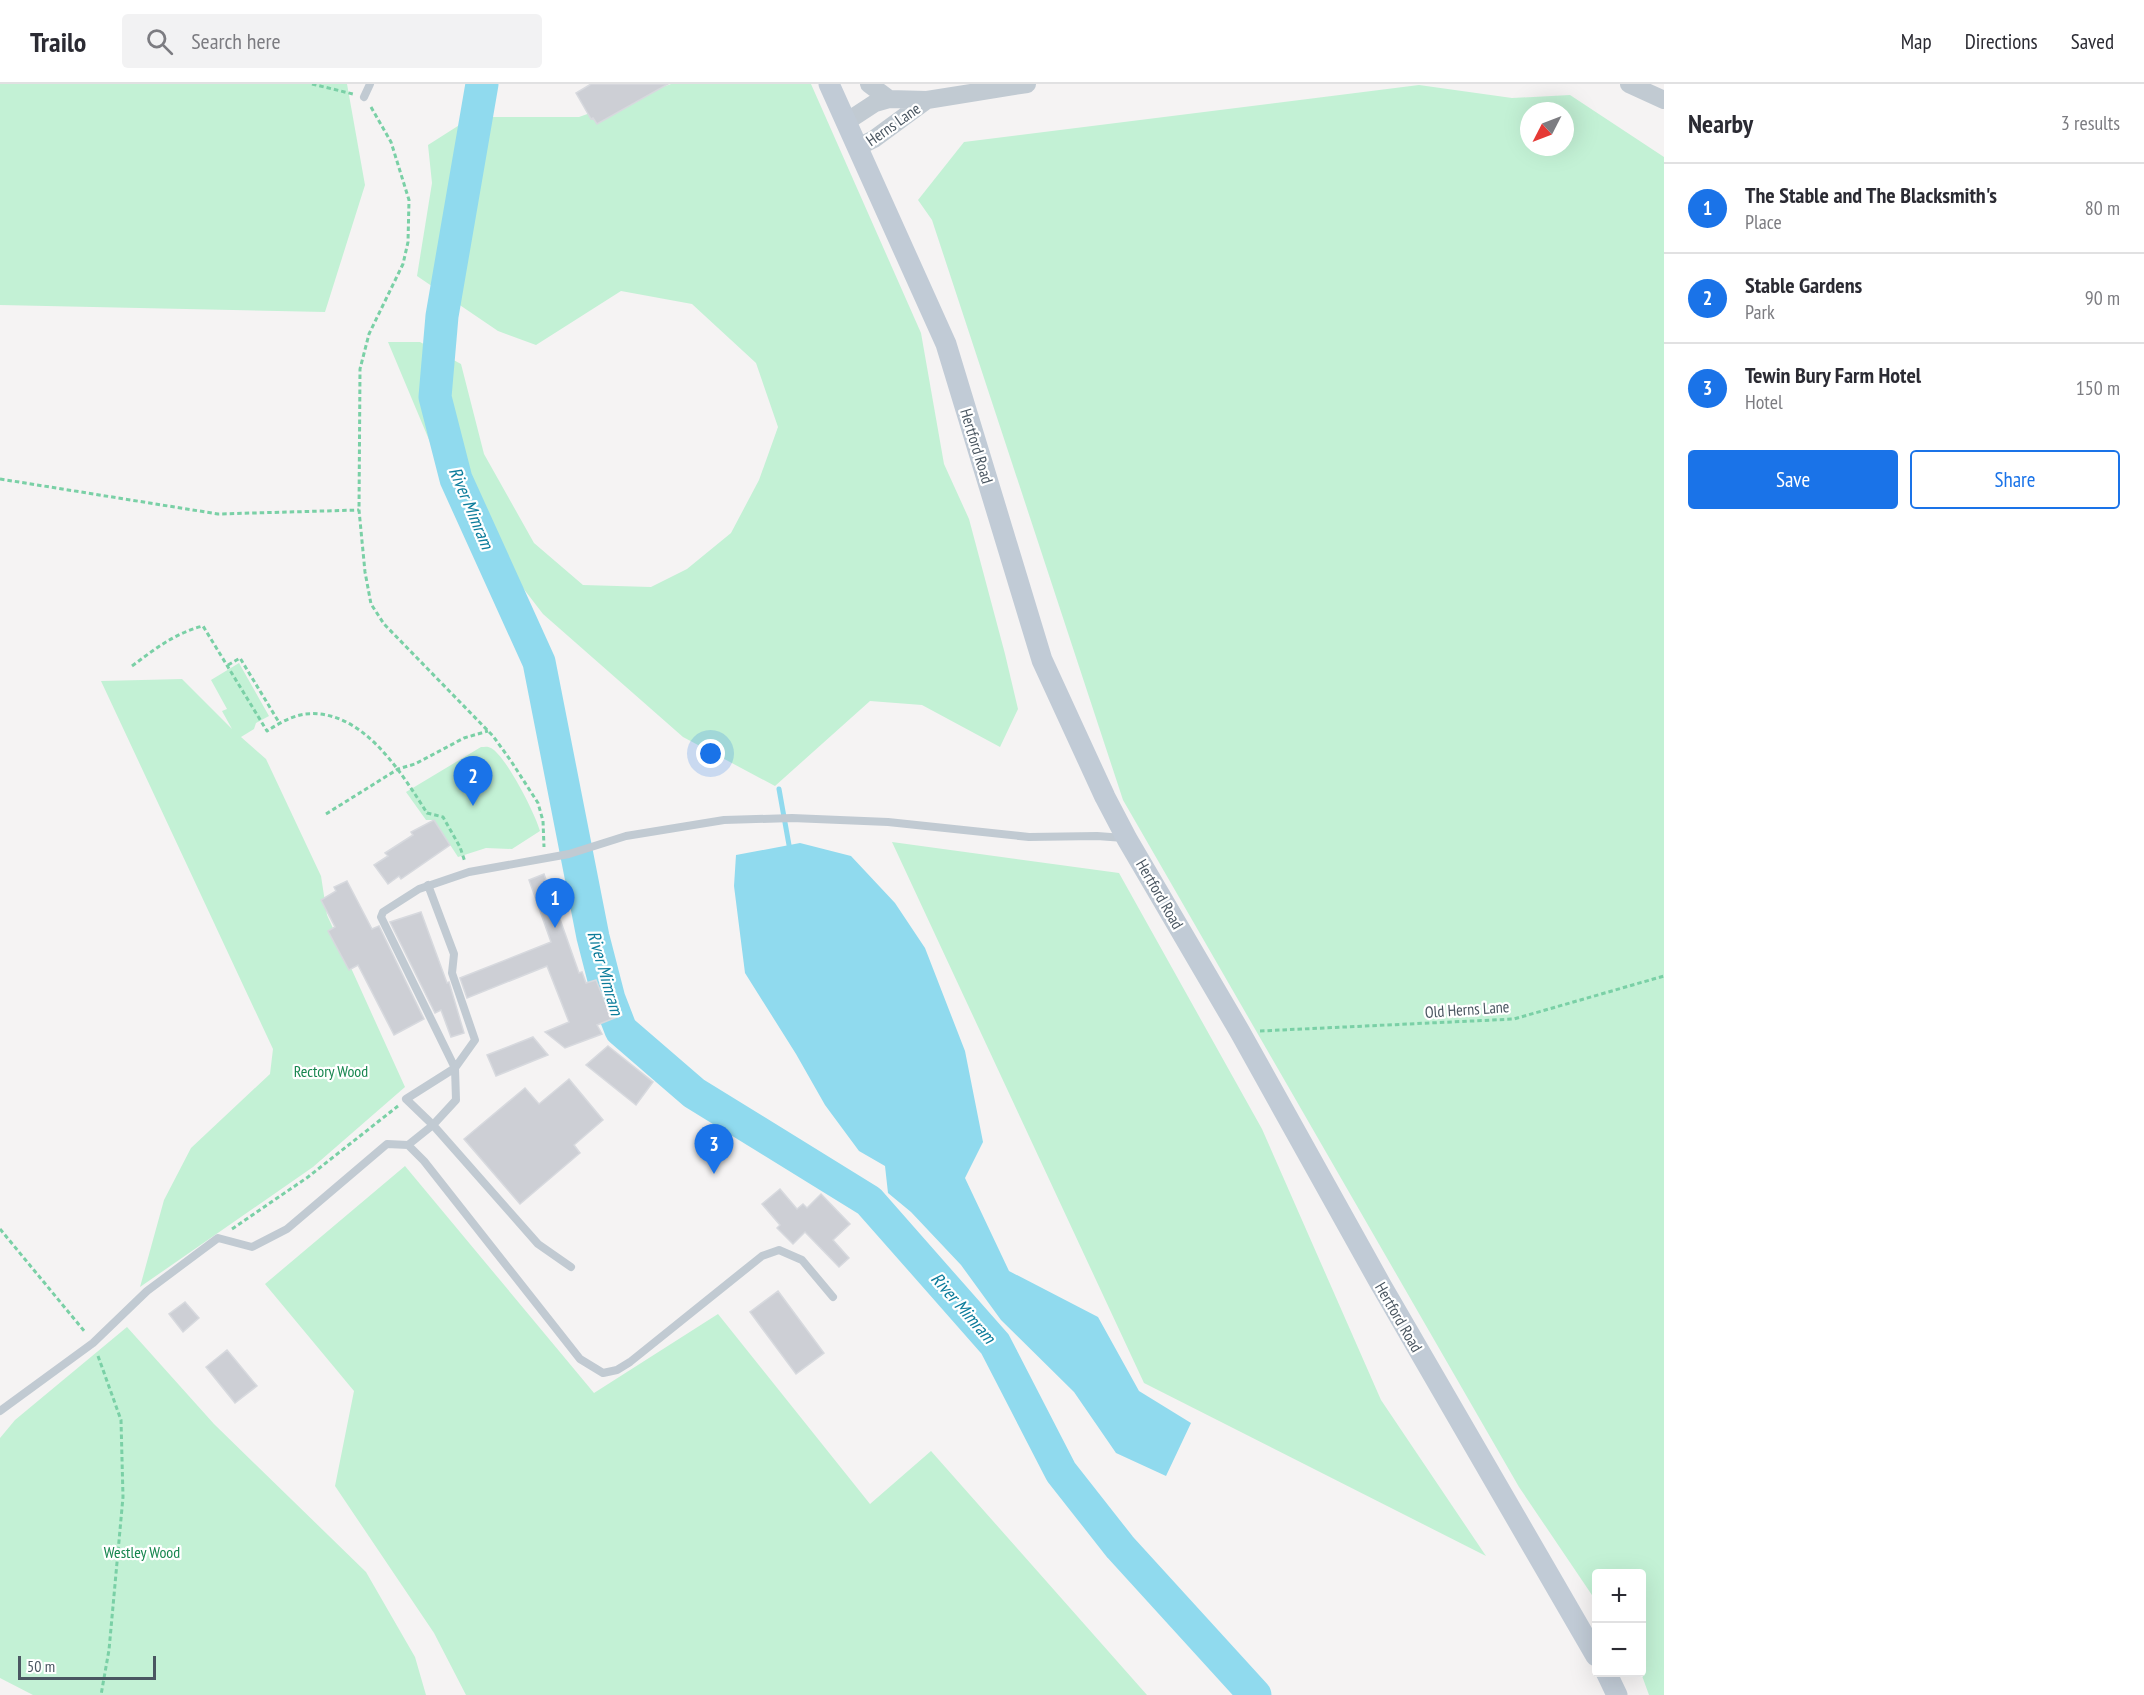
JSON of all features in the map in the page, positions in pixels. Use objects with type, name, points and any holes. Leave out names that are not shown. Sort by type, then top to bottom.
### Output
[{"type":"main road","name":"Hertford Road","points":[[829,84],[946,344],[1042,660],[1105,797],[1127,839],[1240,1032],[1381,1285],[1592,1649]]},
{"type":"main road","points":[[1608,1677],[1617,1695]]},
{"type":"street","points":[[869,84],[889,99]]},
{"type":"street","name":"Herns Lane","points":[[846,122],[875,103],[889,99],[927,100],[1027,84]]},
{"type":"street","points":[[1629,84],[1664,100]]},
{"type":"street","name":"Herns Lane","points":[[858,147],[874,139],[927,100]]},
{"type":"lane","points":[[364,97],[370,84]]},
{"type":"lane","points":[[408,1145],[433,1125],[456,1100],[455,1068],[381,917],[383,912],[428,885],[469,872],[569,854],[626,836],[724,820],[792,818],[888,822],[1029,837],[1097,836],[1127,839]]},
{"type":"lane","points":[[428,885],[454,954],[452,973],[475,1040],[455,1068],[406,1099],[433,1125],[538,1244],[571,1267]]},
{"type":"lane","points":[[0,1411],[93,1343],[147,1292],[218,1238],[252,1247],[287,1229],[387,1143],[408,1145],[424,1161],[580,1359],[603,1373],[617,1370],[630,1362],[762,1257],[779,1250],[802,1260],[833,1297]]},
{"type":"path","points":[[312,84],[364,97],[392,142],[409,200],[408,242],[403,264],[369,334],[360,369],[359,510],[365,572],[371,604],[384,624],[488,731],[511,761],[538,803],[543,820],[545,857]]},
{"type":"path","points":[[0,478],[218,514],[359,510]]},
{"type":"path","points":[[132,666],[171,638],[203,626],[267,731],[304,714],[320,714],[335,718],[368,737],[398,769],[427,813],[442,817],[460,847],[469,872]]},
{"type":"path","points":[[227,666],[240,658],[280,724]]},
{"type":"path","points":[[326,814],[398,769],[415,764],[464,738],[488,731]]},
{"type":"path","name":"Old Herns Lane","points":[[1240,1032],[1514,1018],[1664,976]]},
{"type":"path","points":[[218,1238],[308,1177],[406,1099]]},
{"type":"path","points":[[0,1229],[93,1343],[121,1420],[123,1497],[109,1650],[101,1695]]},
{"type":"green space","points":[[0,84],[347,84],[365,185],[325,312],[0,305]]},
{"type":"green space","points":[[671,84],[811,84],[921,333],[944,464],[969,519],[1018,709],[1000,747],[922,705],[870,701],[775,786],[683,737],[543,614],[453,497],[388,342],[420,342],[461,364],[484,454],[534,543],[583,585],[651,587],[687,569],[731,533],[759,480],[778,427],[756,363],[692,304],[621,291],[536,345],[498,331],[417,276],[432,183],[428,145],[472,117],[579,117]]},
{"type":"green space","points":[[1419,85],[1512,98],[1570,95],[1664,157],[1664,1695],[1649,1695],[1642,1677],[1646,1677],[1646,1569],[1592,1569],[1592,1595],[1519,1487],[1123,800],[932,220],[918,200],[964,142]]},
{"type":"green space","name":"Rectory Wood","points":[[239,663],[269,716],[256,723],[254,729],[241,737],[266,759],[321,876],[327,915],[405,1087],[313,1167],[140,1287],[164,1200],[191,1148],[270,1074],[273,1049],[101,681],[182,679],[232,729],[222,711],[227,709],[211,680]]},
{"type":"green space","points":[[481,747],[491,748],[497,753],[512,773],[540,831],[512,849],[486,848],[458,857],[434,820],[426,820],[406,792]]},
{"type":"green space","points":[[892,842],[1119,873],[1262,1129],[1381,1400],[1486,1556],[1144,1383]]},
{"type":"green space","points":[[405,1166],[594,1393],[718,1314],[870,1504],[931,1451],[1147,1695],[466,1695],[434,1633],[335,1486],[354,1391],[265,1284]]},
{"type":"green space","name":"Westley Wood","points":[[127,1327],[214,1424],[366,1572],[415,1657],[426,1695],[33,1695],[0,1678],[0,1438],[15,1420]]},
{"type":"water","points":[[800,843],[851,856],[895,903],[925,948],[965,1051],[983,1142],[965,1178],[1009,1271],[1098,1317],[1139,1391],[1191,1423],[1166,1476],[1116,1453],[1074,1392],[1001,1320],[961,1265],[911,1212],[888,1193],[885,1166],[859,1151],[825,1105],[745,973],[734,886],[736,855]]},
{"type":"building","points":[[591,84],[668,84],[597,124],[593,118],[591,119],[576,93]]},
{"type":"building","points":[[434,820],[450,845],[401,879],[399,876],[388,884],[374,865],[388,856],[385,853],[413,835],[411,832]]},
{"type":"building","points":[[544,874],[579,973],[582,972],[586,983],[596,980],[605,1002],[615,998],[622,1015],[597,1025],[602,1034],[565,1048],[545,1032],[569,1022],[547,966],[467,998],[460,978],[551,942],[529,880]]},
{"type":"building","points":[[347,881],[372,929],[379,926],[424,1019],[394,1035],[358,965],[349,970],[328,931],[335,927],[321,900],[336,891],[334,887]]},
{"type":"building","points":[[421,912],[447,983],[449,982],[464,1033],[451,1037],[441,1010],[435,1013],[390,922]]},
{"type":"building","points":[[533,1037],[548,1055],[496,1076],[487,1055]]},
{"type":"building","points":[[608,1046],[653,1082],[636,1105],[586,1065]]},
{"type":"building","points":[[569,1079],[603,1120],[574,1145],[580,1153],[520,1204],[464,1139],[525,1088],[539,1104]]},
{"type":"building","points":[[780,1189],[797,1209],[803,1204],[807,1208],[821,1194],[850,1224],[833,1240],[849,1258],[839,1267],[805,1232],[793,1244],[777,1228],[780,1225],[762,1204]]},
{"type":"building","points":[[778,1291],[824,1353],[796,1374],[750,1312]]},
{"type":"building","points":[[185,1302],[199,1318],[183,1332],[169,1314]]},
{"type":"building","points":[[227,1350],[257,1386],[235,1403],[206,1367]]},
{"type":"waterway","name":"River Mimram","points":[[482,84],[442,316],[435,397],[456,479],[539,662],[593,937],[609,999],[621,1030],[694,1093],[869,1201],[995,1344],[1061,1472],[1120,1547],[1255,1695]]},
{"type":"waterway","points":[[779,789],[789,845]]},
{"type":"place","name":"Stable Gardens","points":[[473,806]]},
{"type":"place","name":"The Stable and The Blacksmith's","points":[[555,928]]},
{"type":"place","name":"Tewin Bury Farm Hotel","points":[[714,1174]]}]
